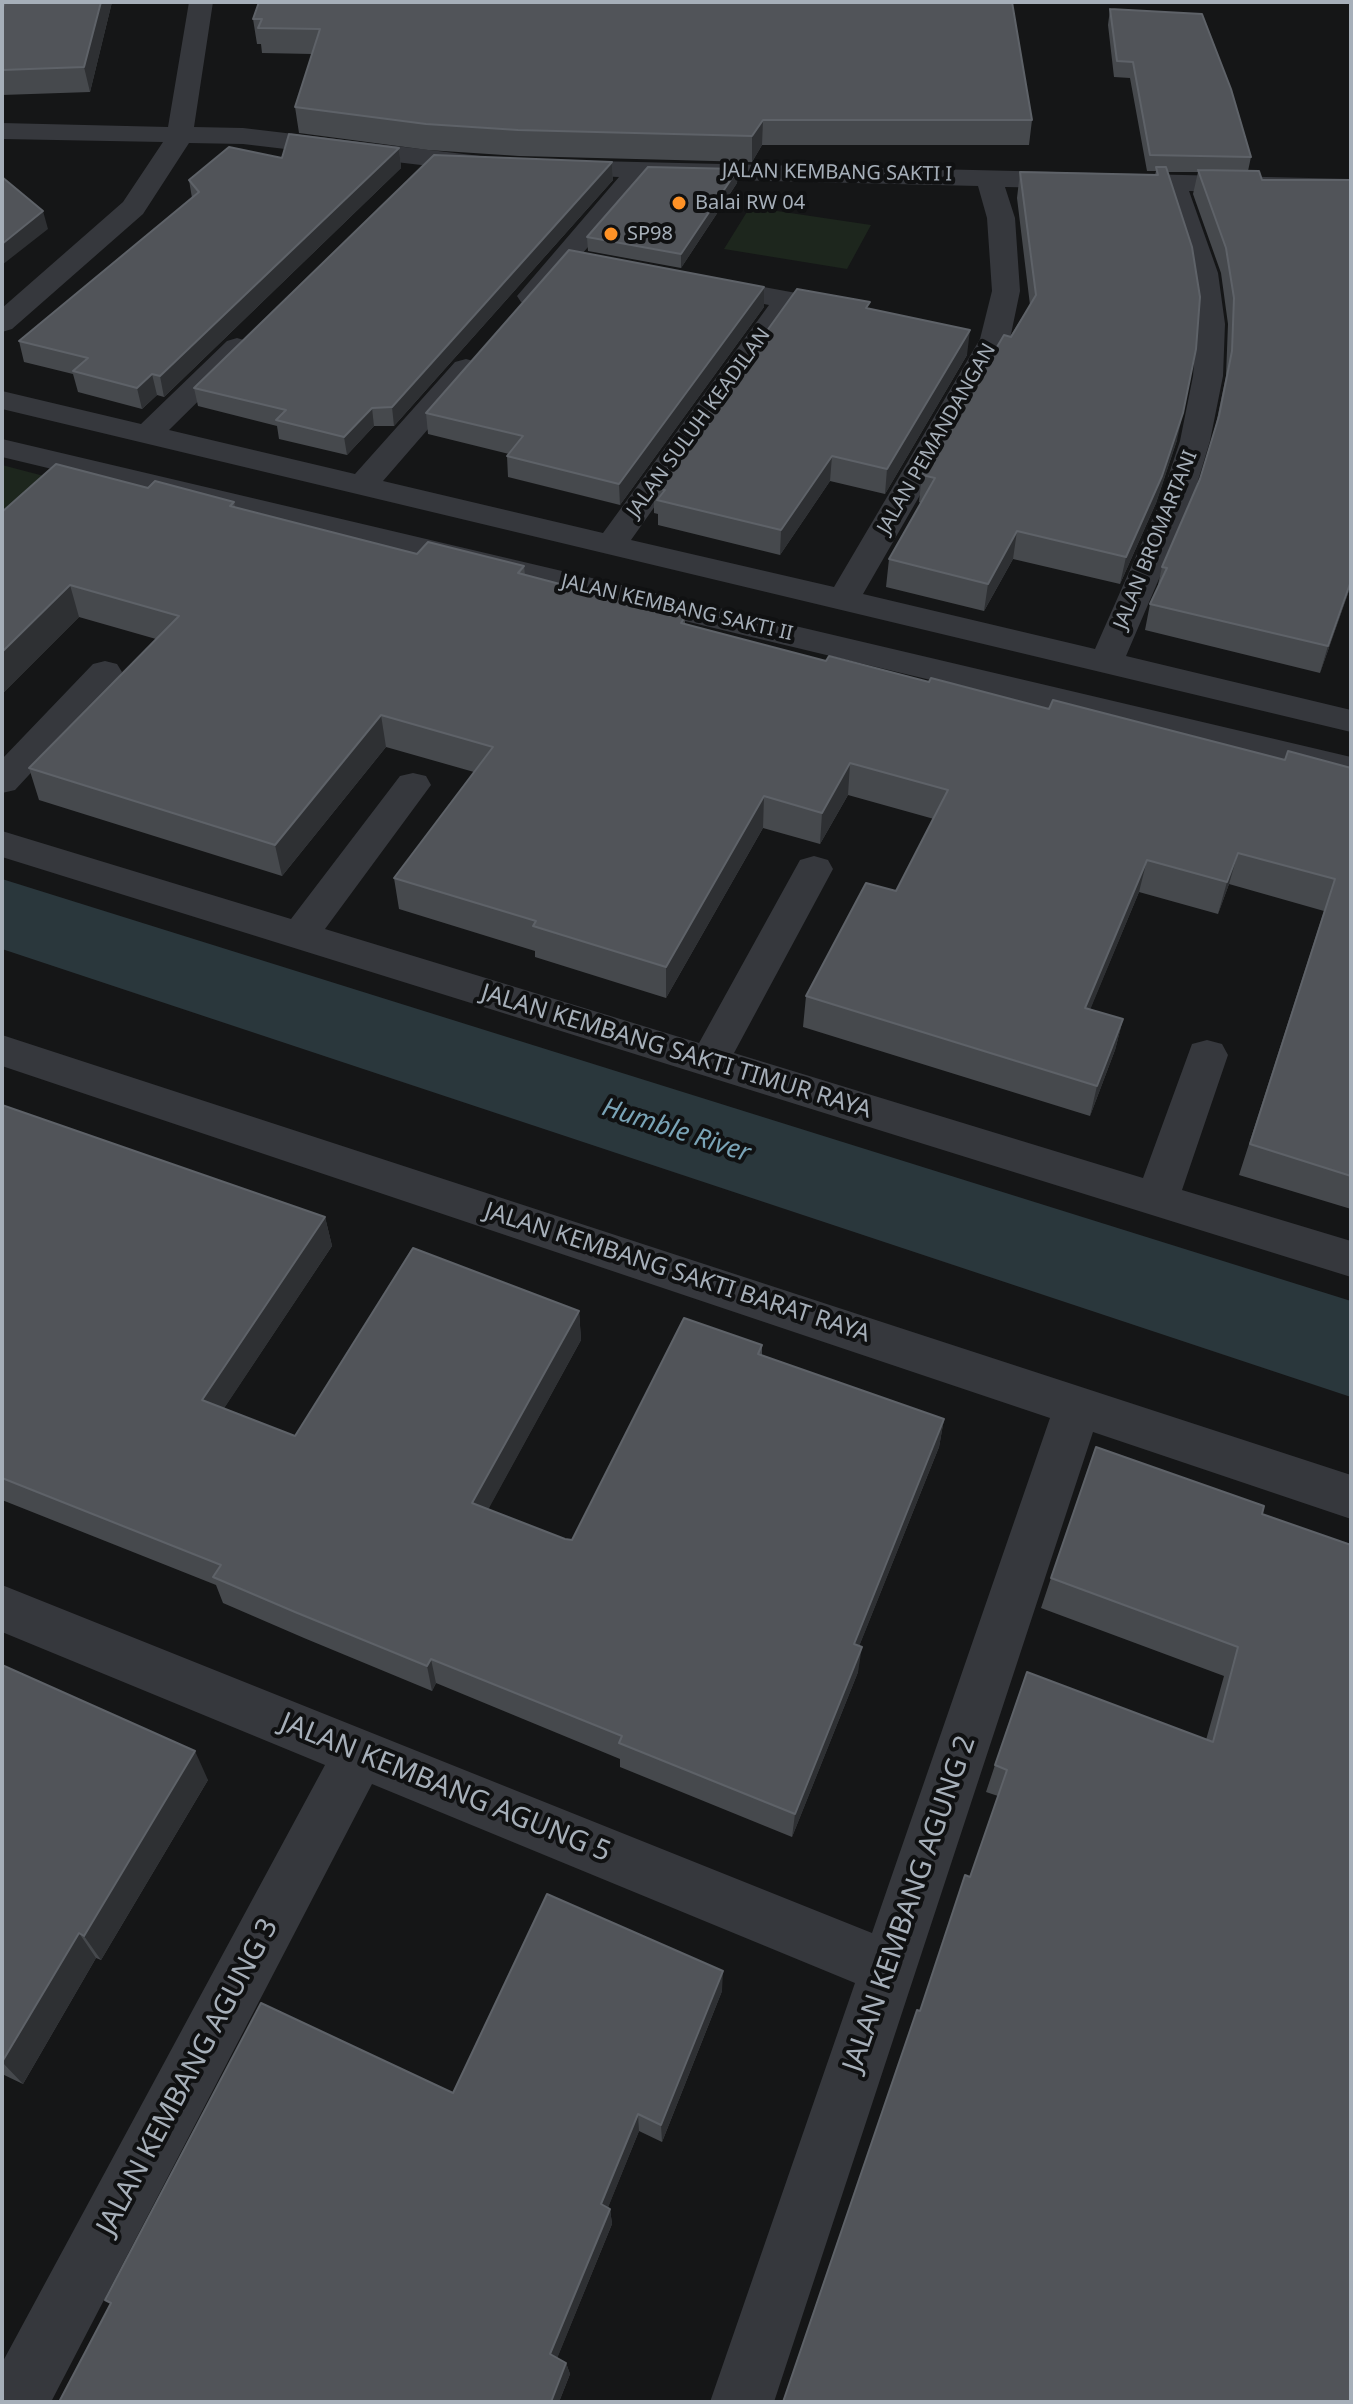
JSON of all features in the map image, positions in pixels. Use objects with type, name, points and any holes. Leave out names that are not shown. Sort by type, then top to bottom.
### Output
[{"type":"street","points":[[2,323],[133,208],[164,165],[180,134],[201,2]]},
{"type":"street","name":"JALAN KEMBANG SAKTI I","points":[[2,131],[180,134],[279,140],[428,161],[527,167],[1351,187]]},
{"type":"street","points":[[405,182],[428,161]]},
{"type":"street","points":[[514,315],[641,169]]},
{"type":"street","name":"JALAN PEMANDANGAN","points":[[843,600],[1006,291],[1001,218],[988,176]]},
{"type":"street","name":"JALAN BROMARTANI","points":[[1106,663],[1175,504],[1195,441],[1208,376],[1211,324],[1204,273],[1173,182]]},
{"type":"street","points":[[564,258],[594,263]]},
{"type":"street","points":[[683,280],[876,317]]},
{"type":"street","name":"JALAN SULUH KEADILAN","points":[[611,545],[787,300]]},
{"type":"street","points":[[147,435],[260,325]]},
{"type":"street","points":[[362,486],[483,349]]},
{"type":"street","points":[[2,400],[1351,721]]},
{"type":"street","name":"JALAN KEMBANG SAKTI II","points":[[2,448],[1350,763]]},
{"type":"street","points":[[2,781],[105,672]]},
{"type":"street","points":[[299,936],[413,785]]},
{"type":"street","name":"JALAN KEMBANG SAKTI TIMUR RAYA","points":[[2,844],[1351,1259]]},
{"type":"street","points":[[709,1062],[814,869]]},
{"type":"street","name":"JALAN KEMBANG SAKTI BARAT RAYA","points":[[2,1050],[1351,1497]]},
{"type":"street","points":[[1157,1200],[1207,1055]]},
{"type":"street","name":"JALAN KEMBANG AGUNG 2","points":[[742,2402],[1078,1406]]},
{"type":"street","name":"JALAN KEMBANG AGUNG 5","points":[[2,1608],[888,1968]]},
{"type":"street","name":"JALAN KEMBANG AGUNG 3","points":[[16,2402],[360,1753]]},
{"type":"shaded area","points":[[750,207],[871,225],[847,269],[724,249]]},
{"type":"shaded area","points":[[2,465],[63,481],[2,539]]},
{"type":"building","points":[[5,2],[101,2],[84,67],[2,70],[2,10]]},
{"type":"building","points":[[259,2],[1012,2],[1032,120],[763,120],[752,136],[518,130],[426,124],[295,107],[320,29],[258,28],[262,19],[253,19]]},
{"type":"building","points":[[1110,9],[1202,14],[1231,89],[1251,157],[1150,155],[1133,62],[1117,61]]},
{"type":"building","points":[[289,134],[399,148],[160,376],[152,374],[137,388],[73,371],[88,358],[19,341],[199,192],[189,180],[229,147],[282,158]]},
{"type":"building","points":[[434,155],[612,162],[392,407],[372,408],[344,437],[276,420],[286,410],[194,388]]},
{"type":"building","points":[[648,167],[738,169],[681,254],[587,237]]},
{"type":"building","points":[[1156,167],[1166,167],[1192,247],[1200,297],[1196,349],[1183,413],[1162,476],[1126,557],[1017,531],[988,584],[889,559],[935,478],[922,475],[1004,335],[1011,337],[1036,295],[1020,172],[1158,175]]},
{"type":"building","points":[[1198,170],[1259,171],[1262,180],[1351,180],[1351,581],[1328,646],[1150,604],[1167,568],[1162,567],[1200,479],[1219,416],[1232,351],[1234,298],[1226,248]]},
{"type":"building","points":[[2,177],[43,211],[2,244]]},
{"type":"building","points":[[569,250],[764,287],[619,484],[507,456],[523,436],[426,413]]},
{"type":"building","points":[[797,289],[870,302],[866,308],[970,330],[887,469],[832,456],[781,530],[657,500],[665,490],[654,488]]},
{"type":"building","points":[[56,464],[148,488],[155,481],[234,502],[230,506],[417,554],[428,542],[524,566],[518,573],[685,617],[681,623],[826,661],[829,656],[929,682],[931,678],[1049,709],[1053,700],[1285,760],[1288,751],[1351,768],[1351,1176],[1250,1144],[1335,879],[1238,853],[1227,882],[1147,860],[1085,1008],[1123,1019],[1097,1086],[806,996],[866,883],[896,891],[948,790],[850,763],[822,813],[764,796],[666,967],[533,926],[536,921],[394,878],[493,747],[381,715],[275,845],[29,768],[179,616],[70,585],[2,652],[2,512]]},
{"type":"building","points":[[2,1105],[325,1217],[202,1400],[295,1436],[413,1248],[579,1311],[472,1503],[565,1539],[572,1540],[684,1318],[762,1345],[758,1354],[944,1419],[854,1644],[862,1647],[795,1814],[619,1743],[622,1736],[431,1659],[427,1666],[295,1612],[213,1577],[221,1565],[2,1478]]},
{"type":"building","points":[[1096,1447],[1264,1506],[1262,1514],[1351,1545],[1351,2402],[783,2402],[917,2010],[920,2011],[965,1875],[970,1877],[1007,1770],[995,1765],[1027,1672],[1213,1742],[1238,1647],[1051,1578]]},
{"type":"building","points":[[2,1665],[195,1751],[84,1936],[79,1933],[2,2062]]},
{"type":"building","points":[[547,1894],[723,1971],[661,2125],[638,2114],[601,2204],[610,2209],[550,2354],[566,2363],[551,2402],[59,2402],[111,2303],[105,2300],[261,2003],[453,2093]]},
{"type":"waterway","name":"Humble River","points":[[2,913],[1351,1349]]},
{"type":"place","name":"Balai RW 04","points":[[679,203]]},
{"type":"place","name":"SP98","points":[[611,234]]}]
